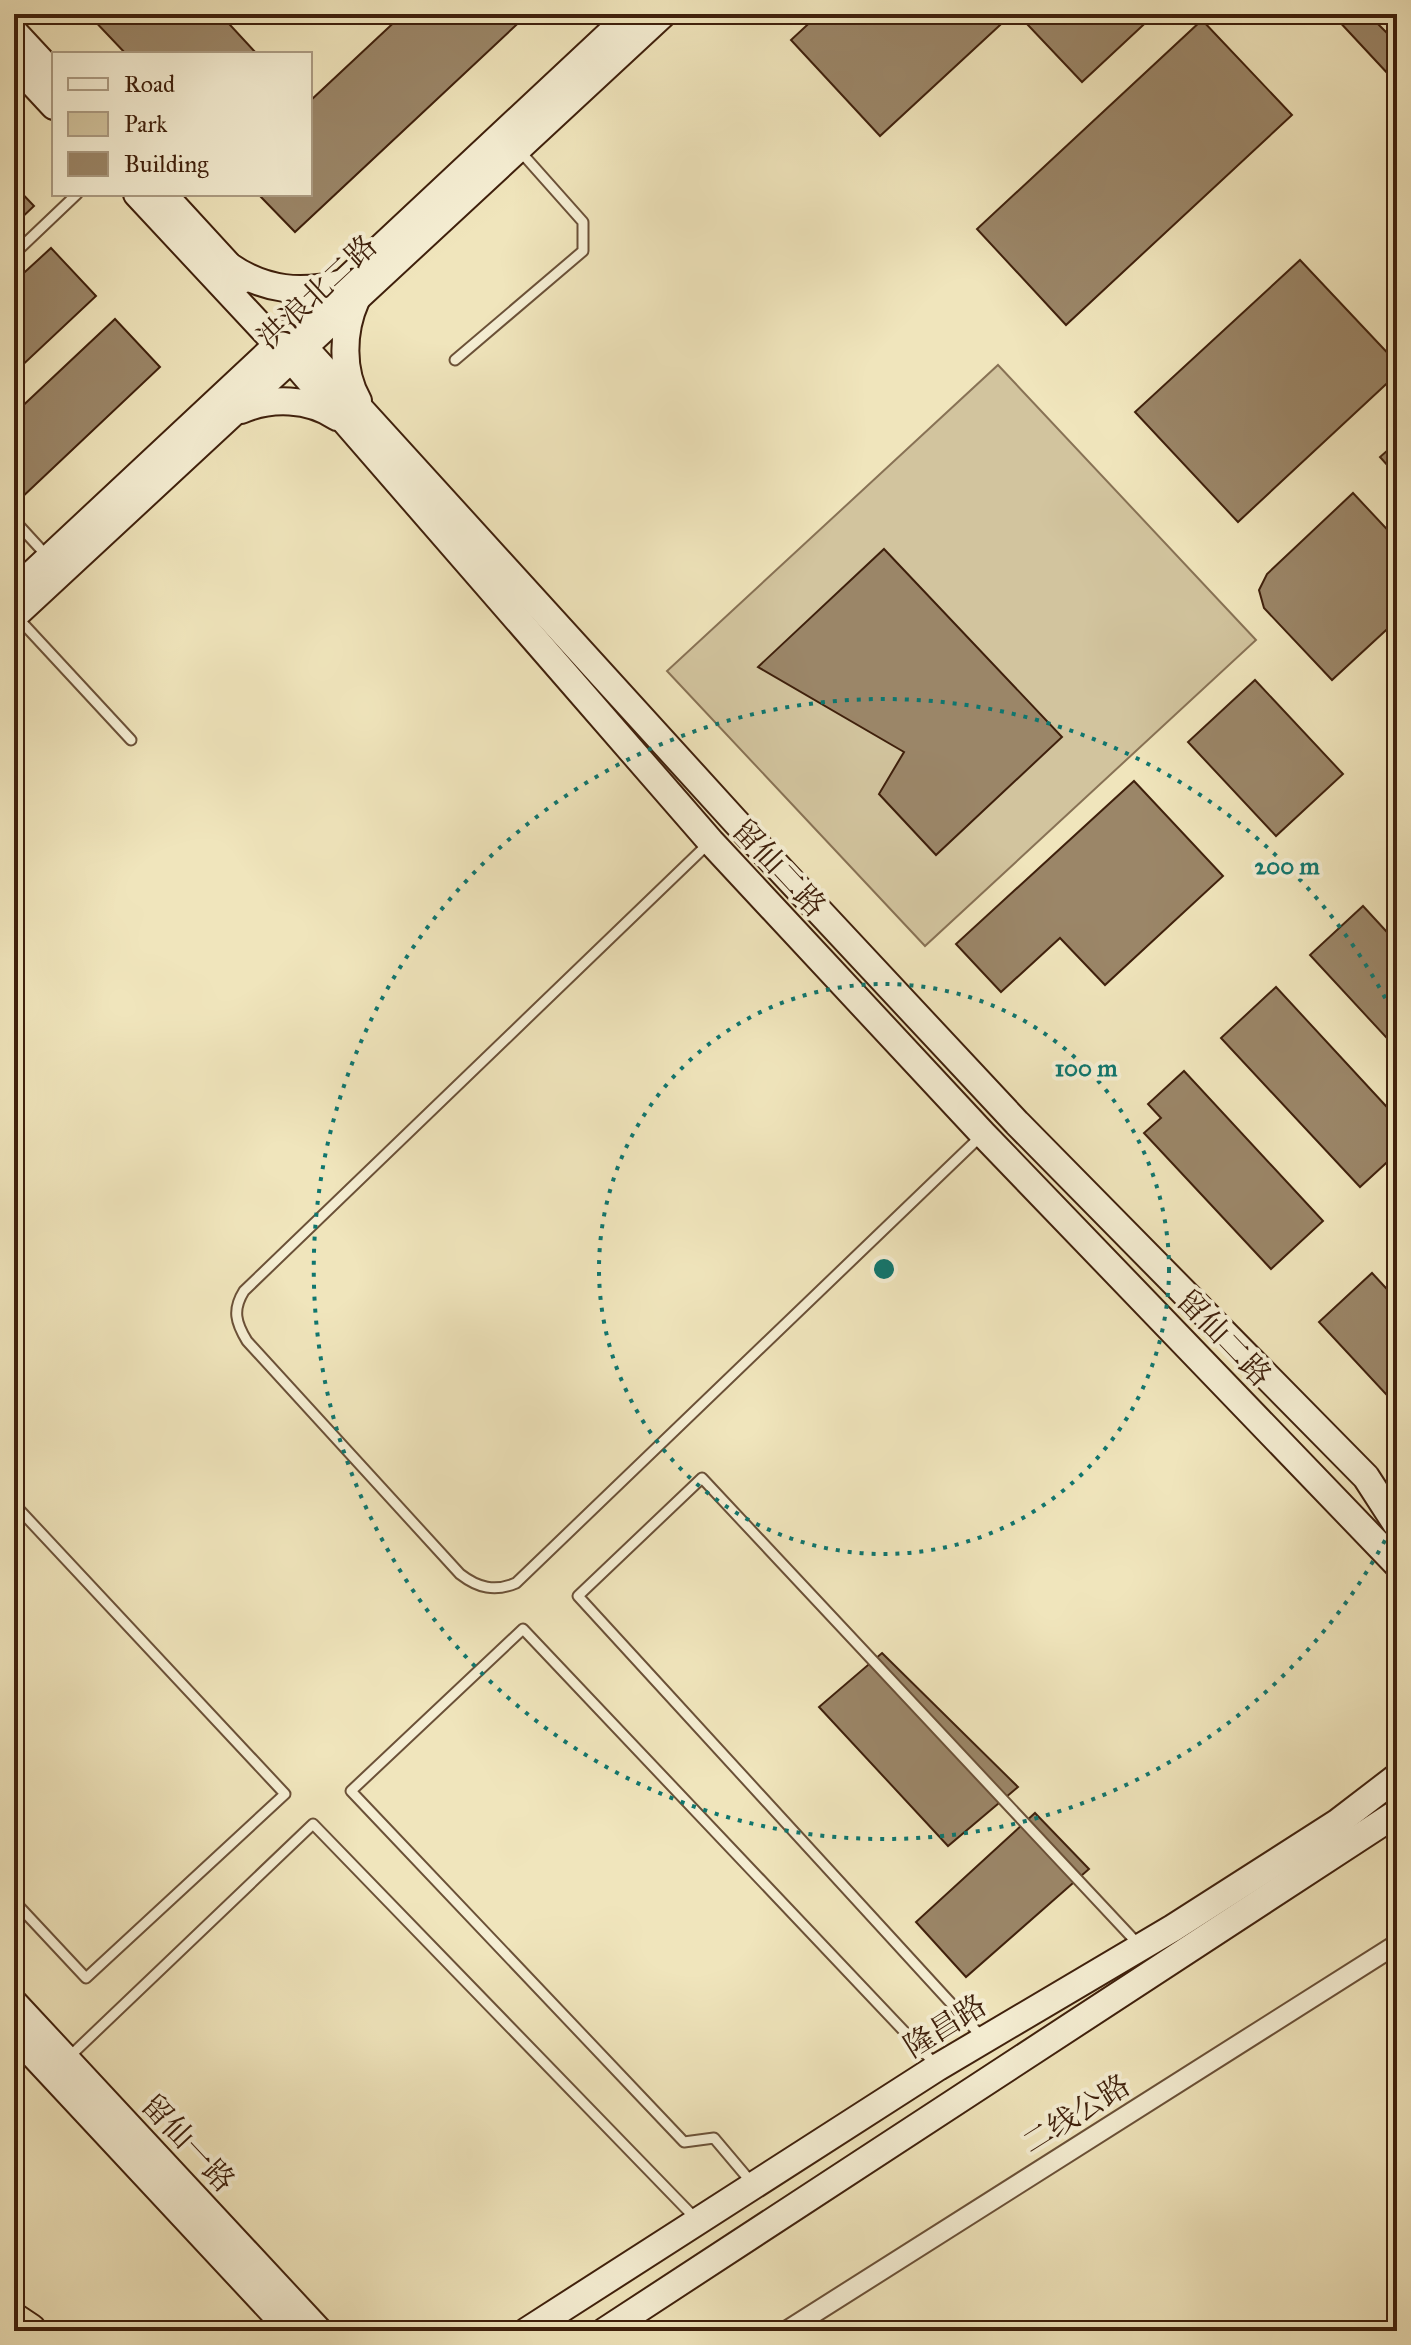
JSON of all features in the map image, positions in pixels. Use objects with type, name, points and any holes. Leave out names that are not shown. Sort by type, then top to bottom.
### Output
[{"type":"highway","points":[[14,2321],[29,2331]]},
{"type":"street","name":"洪浪北二路","points":[[14,607],[49,558],[350,291],[631,14]]},
{"type":"street","name":"洪浪北二路","points":[[350,291],[518,149],[663,14]]},
{"type":"street","points":[[14,32],[52,73]]},
{"type":"street","points":[[14,63],[52,104]]},
{"type":"street","name":"留仙二路","points":[[139,196],[291,346],[1017,1123],[1366,1477],[1397,1525]]},
{"type":"street","name":"留仙二路","points":[[165,196],[228,264],[291,346]]},
{"type":"street","points":[[228,264],[245,277],[283,289],[350,291],[346,356],[357,419],[311,404],[293,402],[254,404],[234,412]]},
{"type":"street","name":"洪浪北二路","points":[[14,607],[234,412],[291,346]]},
{"type":"street","name":"留仙二路","points":[[357,419],[711,842],[983,1134],[1397,1564]]},
{"type":"street","points":[[1346,1511],[1373,1489]]},
{"type":"street","name":"隆昌路","points":[[527,2331],[938,2067],[1141,1947],[1337,1823],[1397,1777]]},
{"type":"street","points":[[605,2331],[1397,1813]]},
{"type":"street","name":"二线公路","points":[[786,2331],[1397,1944]]},
{"type":"street","name":"留仙一路","points":[[14,2003],[308,2330]]},
{"type":"street","name":"留仙一路","points":[[14,2034],[308,2330]]},
{"type":"lane","points":[[455,360],[583,251],[583,222],[518,149]]},
{"type":"lane","points":[[14,254],[75,196]]},
{"type":"lane","points":[[14,520],[49,558]]},
{"type":"lane","points":[[14,607],[131,740]]},
{"type":"lane","points":[[711,842],[244,1291],[237,1303],[235,1314],[247,1341],[460,1574],[474,1584],[487,1588],[503,1588],[516,1583],[983,1134]]},
{"type":"lane","points":[[984,2039],[578,1596],[702,1478],[1141,1947]]},
{"type":"lane","points":[[14,1504],[285,1794],[86,1978],[14,1901]]},
{"type":"lane","points":[[754,2185],[714,2138],[684,2142],[351,1791],[523,1629],[938,2067]]},
{"type":"lane","points":[[66,2060],[313,1824],[698,2221]]},
{"type":"green space","points":[[998,365],[1256,640],[925,946],[667,671]]},
{"type":"building","points":[[88,14],[220,14],[255,52],[124,52]]},
{"type":"building","points":[[403,14],[528,14],[295,232],[260,196],[312,196],[312,99]]},
{"type":"building","points":[[819,14],[1012,14],[880,136],[791,40]]},
{"type":"building","points":[[1037,14],[1155,14],[1082,82],[1027,24]]},
{"type":"building","points":[[1341,14],[1391,14],[1379,25],[1387,33],[1397,23],[1397,70],[1390,76],[1336,18]]},
{"type":"building","points":[[1202,20],[1292,115],[1066,325],[977,229]]},
{"type":"building","points":[[14,185],[34,206],[14,225]]},
{"type":"building","points":[[51,248],[96,296],[14,373],[14,282]]},
{"type":"building","points":[[1300,260],[1397,363],[1397,374],[1238,522],[1135,412]]},
{"type":"building","points":[[115,319],[160,367],[18,501],[14,496],[14,414]]},
{"type":"building","points":[[1397,442],[1397,476],[1380,457]]},
{"type":"building","points":[[1353,493],[1397,540],[1397,620],[1332,680],[1264,608],[1259,590],[1267,574]]},
{"type":"building","points":[[884,549],[1062,737],[936,855],[879,794],[904,752],[758,667]]},
{"type":"building","points":[[1255,680],[1343,774],[1276,836],[1188,742]]},
{"type":"building","points":[[1134,781],[1223,876],[1105,985],[1060,938],[1001,992],[956,944]]},
{"type":"building","points":[[1363,906],[1397,943],[1397,1049],[1310,955]]},
{"type":"building","points":[[1276,987],[1397,1118],[1397,1153],[1360,1187],[1221,1038]]},
{"type":"building","points":[[1184,1071],[1323,1221],[1271,1269],[1144,1133],[1161,1118],[1148,1104]]},
{"type":"building","points":[[1372,1273],[1397,1300],[1397,1406],[1319,1322]]},
{"type":"building","points":[[882,1653],[1018,1787],[948,1846],[819,1707]]},
{"type":"building","points":[[1035,1813],[1089,1869],[966,1977],[916,1922]]}]
